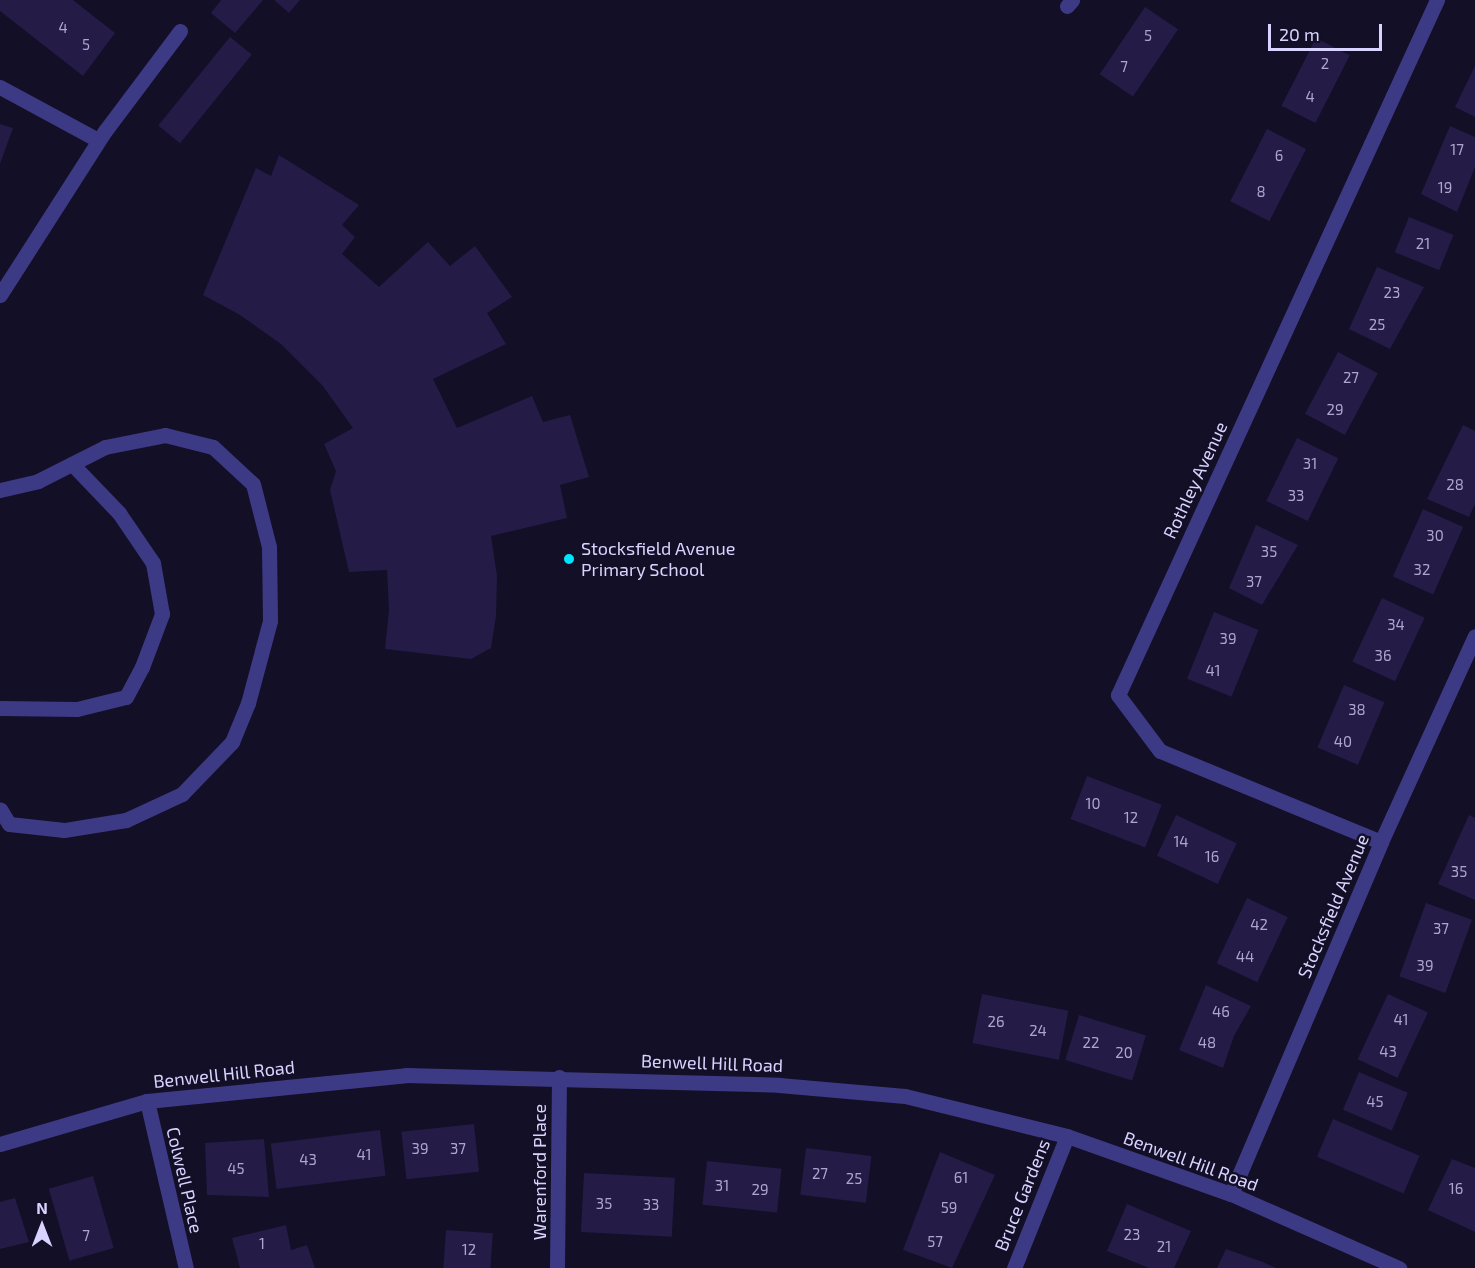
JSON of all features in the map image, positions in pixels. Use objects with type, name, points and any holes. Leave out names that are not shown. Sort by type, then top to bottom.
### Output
[{"type":"street","name":"Rothley Avenue","points":[[1381,842],[1160,751],[1118,695],[1437,0]]},
{"type":"street","points":[[0,295],[102,136],[180,30]]},
{"type":"street","points":[[0,87],[102,136]]},
{"type":"street","points":[[0,490],[38,481],[105,447],[165,435],[213,447],[253,484],[269,547],[270,621],[248,703],[232,742],[183,794],[126,820],[64,830],[9,824],[0,809]]},
{"type":"street","points":[[0,708],[77,709],[126,697],[142,668],[162,614],[153,563],[119,513],[72,464]]},
{"type":"street","name":"Stocksfield Avenue","points":[[1231,1194],[1381,842],[1475,636]]},
{"type":"street","name":"Benwell Hill Road","points":[[0,1144],[147,1101],[406,1075],[559,1077],[779,1085],[905,1096],[1067,1136],[1231,1194],[1399,1268]]},
{"type":"street","name":"Warenford Place","points":[[557,1268],[559,1077]]},
{"type":"street","name":"Colwell Place","points":[[147,1101],[186,1268]]},
{"type":"street","name":"Bruce Gardens","points":[[1014,1268],[1067,1136]]},
{"type":"building","points":[[0,0],[73,0],[115,33],[83,76],[0,11]]},
{"type":"building","points":[[221,0],[263,0],[235,33],[211,13]]},
{"type":"building","points":[[274,0],[300,0],[289,13]]},
{"type":"building","points":[[1145,7],[1178,29],[1133,97],[1100,74]]},
{"type":"building","points":[[230,37],[252,55],[180,143],[158,126]]},
{"type":"building","points":[[1316,38],[1350,55],[1315,123],[1281,106]]},
{"type":"building","points":[[1475,66],[1475,117],[1455,107]]},
{"type":"building","points":[[0,124],[13,128],[0,164]]},
{"type":"building","points":[[1450,126],[1475,137],[1475,167],[1457,212],[1421,194]]},
{"type":"building","points":[[1267,129],[1306,149],[1269,221],[1230,201]]},
{"type":"building","points":[[279,155],[359,205],[342,225],[355,237],[342,254],[379,287],[428,242],[450,266],[475,246],[512,297],[487,313],[506,344],[433,379],[457,428],[532,396],[543,422],[570,415],[589,477],[560,485],[567,518],[491,536],[497,576],[496,616],[491,648],[471,659],[385,649],[389,610],[387,570],[349,572],[330,490],[336,471],[324,444],[353,428],[322,385],[281,344],[240,315],[203,295],[256,168],[271,176]]},
{"type":"building","points":[[1409,217],[1454,235],[1439,270],[1395,252]]},
{"type":"building","points":[[1377,267],[1424,287],[1390,349],[1349,329]]},
{"type":"building","points":[[1338,352],[1378,373],[1345,435],[1305,414]]},
{"type":"building","points":[[1463,425],[1475,431],[1475,504],[1469,517],[1427,499]]},
{"type":"building","points":[[1297,438],[1338,458],[1308,521],[1266,501]]},
{"type":"building","points":[[1423,509],[1463,527],[1433,594],[1393,577]]},
{"type":"building","points":[[1256,525],[1298,545],[1262,605],[1229,588]]},
{"type":"building","points":[[1382,598],[1425,618],[1395,681],[1352,661]]},
{"type":"building","points":[[1214,612],[1259,630],[1232,697],[1187,679]]},
{"type":"building","points":[[1344,685],[1385,702],[1358,765],[1317,748]]},
{"type":"building","points":[[1087,776],[1162,805],[1145,848],[1071,819]]},
{"type":"building","points":[[1176,815],[1237,843],[1218,884],[1157,856]]},
{"type":"building","points":[[1469,815],[1475,818],[1475,900],[1438,884]]},
{"type":"building","points":[[1247,898],[1288,917],[1257,982],[1217,963]]},
{"type":"building","points":[[1426,903],[1472,920],[1445,993],[1399,976]]},
{"type":"building","points":[[1206,985],[1251,1006],[1234,1036],[1223,1068],[1179,1050]]},
{"type":"building","points":[[982,994],[1068,1011],[1059,1060],[972,1043]]},
{"type":"building","points":[[1388,994],[1428,1013],[1397,1078],[1358,1059]]},
{"type":"building","points":[[1079,1015],[1146,1035],[1132,1080],[1065,1060]]},
{"type":"building","points":[[1359,1072],[1408,1093],[1392,1130],[1343,1110]]},
{"type":"building","points":[[1333,1119],[1420,1156],[1404,1193],[1317,1157]]},
{"type":"building","points":[[474,1124],[479,1172],[406,1179],[401,1132]]},
{"type":"building","points":[[380,1130],[386,1176],[276,1189],[271,1143]]},
{"type":"building","points":[[264,1139],[269,1197],[207,1195],[205,1143]]},
{"type":"building","points":[[806,1148],[872,1156],[866,1203],[800,1195]]},
{"type":"building","points":[[940,1152],[995,1175],[952,1268],[903,1250]]},
{"type":"building","points":[[1452,1159],[1475,1168],[1475,1232],[1428,1210]]},
{"type":"building","points":[[707,1161],[782,1169],[777,1213],[702,1205]]},
{"type":"building","points":[[584,1173],[675,1178],[672,1237],[581,1232]]},
{"type":"building","points":[[93,1176],[114,1248],[69,1261],[49,1189]]},
{"type":"building","points":[[15,1198],[29,1242],[0,1249],[0,1202]]},
{"type":"building","points":[[1127,1204],[1191,1231],[1174,1268],[1149,1268],[1107,1251]]},
{"type":"building","points":[[286,1225],[291,1250],[307,1245],[315,1268],[240,1268],[232,1238]]},
{"type":"building","points":[[446,1230],[493,1233],[490,1268],[443,1268]]},
{"type":"building","points":[[1226,1249],[1263,1262],[1276,1268],[1217,1268]]},
{"type":"place","name":"Stocksfield Avenue Primary School","points":[[569,559]]}]
